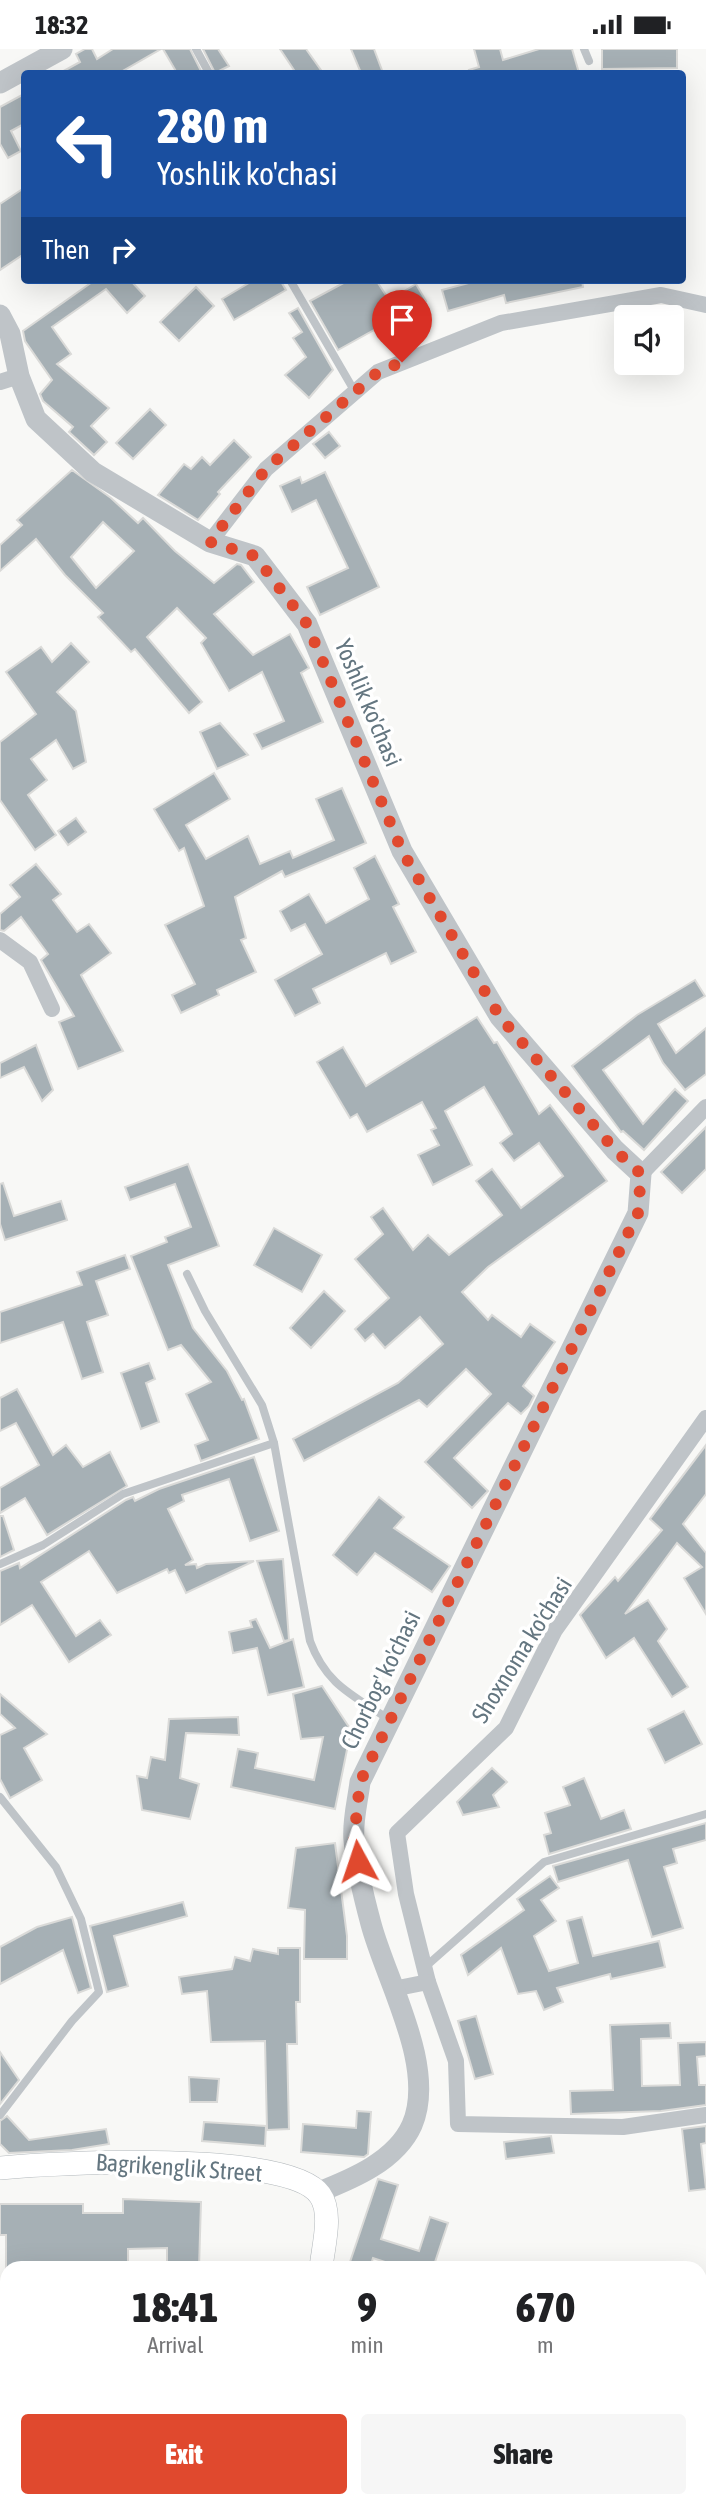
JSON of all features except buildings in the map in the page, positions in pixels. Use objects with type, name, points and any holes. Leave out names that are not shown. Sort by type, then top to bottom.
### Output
[{"type":"main road","name":"Bagrikenglik Street","points":[[0,2168],[61,2162],[149,2162],[246,2169],[301,2181],[319,2192]]},
{"type":"main road","points":[[319,2192],[326,2206],[322,2261]]},
{"type":"street","points":[[24,70],[62,49]]},
{"type":"street","points":[[0,83],[21,71]]},
{"type":"street","points":[[210,542],[266,469],[378,372],[500,323],[661,295],[706,305]]},
{"type":"street","name":"Yoshlik ko'chasi","points":[[0,315],[9,334],[9,379],[36,419],[93,472],[210,542],[255,556],[307,624],[402,851],[500,1017],[615,1150],[641,1174]]},
{"type":"street","points":[[0,940],[30,962],[52,1009]]},
{"type":"street","points":[[641,1174],[706,1107]]},
{"type":"street","name":"Chorbog' ko'chasi","points":[[319,2192],[359,2176],[393,2150],[412,2125],[419,2093],[412,2043],[371,1925],[354,1839],[360,1782],[638,1213],[641,1174]]},
{"type":"street","name":"Shoxnoma ko'chasi","points":[[426,1975],[406,1893],[397,1833],[506,1728],[555,1630],[706,1418]]},
{"type":"street","points":[[393,1989],[426,1975],[456,2061],[458,2124],[622,2127],[706,2115]]},
{"type":"lane","points":[[196,49],[207,70]]},
{"type":"lane","points":[[583,49],[589,61]]},
{"type":"lane","points":[[292,284],[355,392]]},
{"type":"lane","points":[[187,1274],[205,1311],[262,1405],[274,1443],[310,1641],[319,1665],[332,1680],[390,1720]]},
{"type":"lane","points":[[0,1564],[43,1545],[123,1494],[274,1443]]},
{"type":"lane","points":[[0,1797],[56,1867],[81,1919],[99,1992],[72,2021],[0,2115]]},
{"type":"lane","points":[[426,1975],[544,1862],[706,1814]]},
{"type":"route","points":[[358,1861],[354,1839],[360,1782],[638,1213],[641,1174],[615,1150],[500,1017],[402,851],[307,624],[255,556],[210,542],[266,469],[378,372],[402,362]]}]
